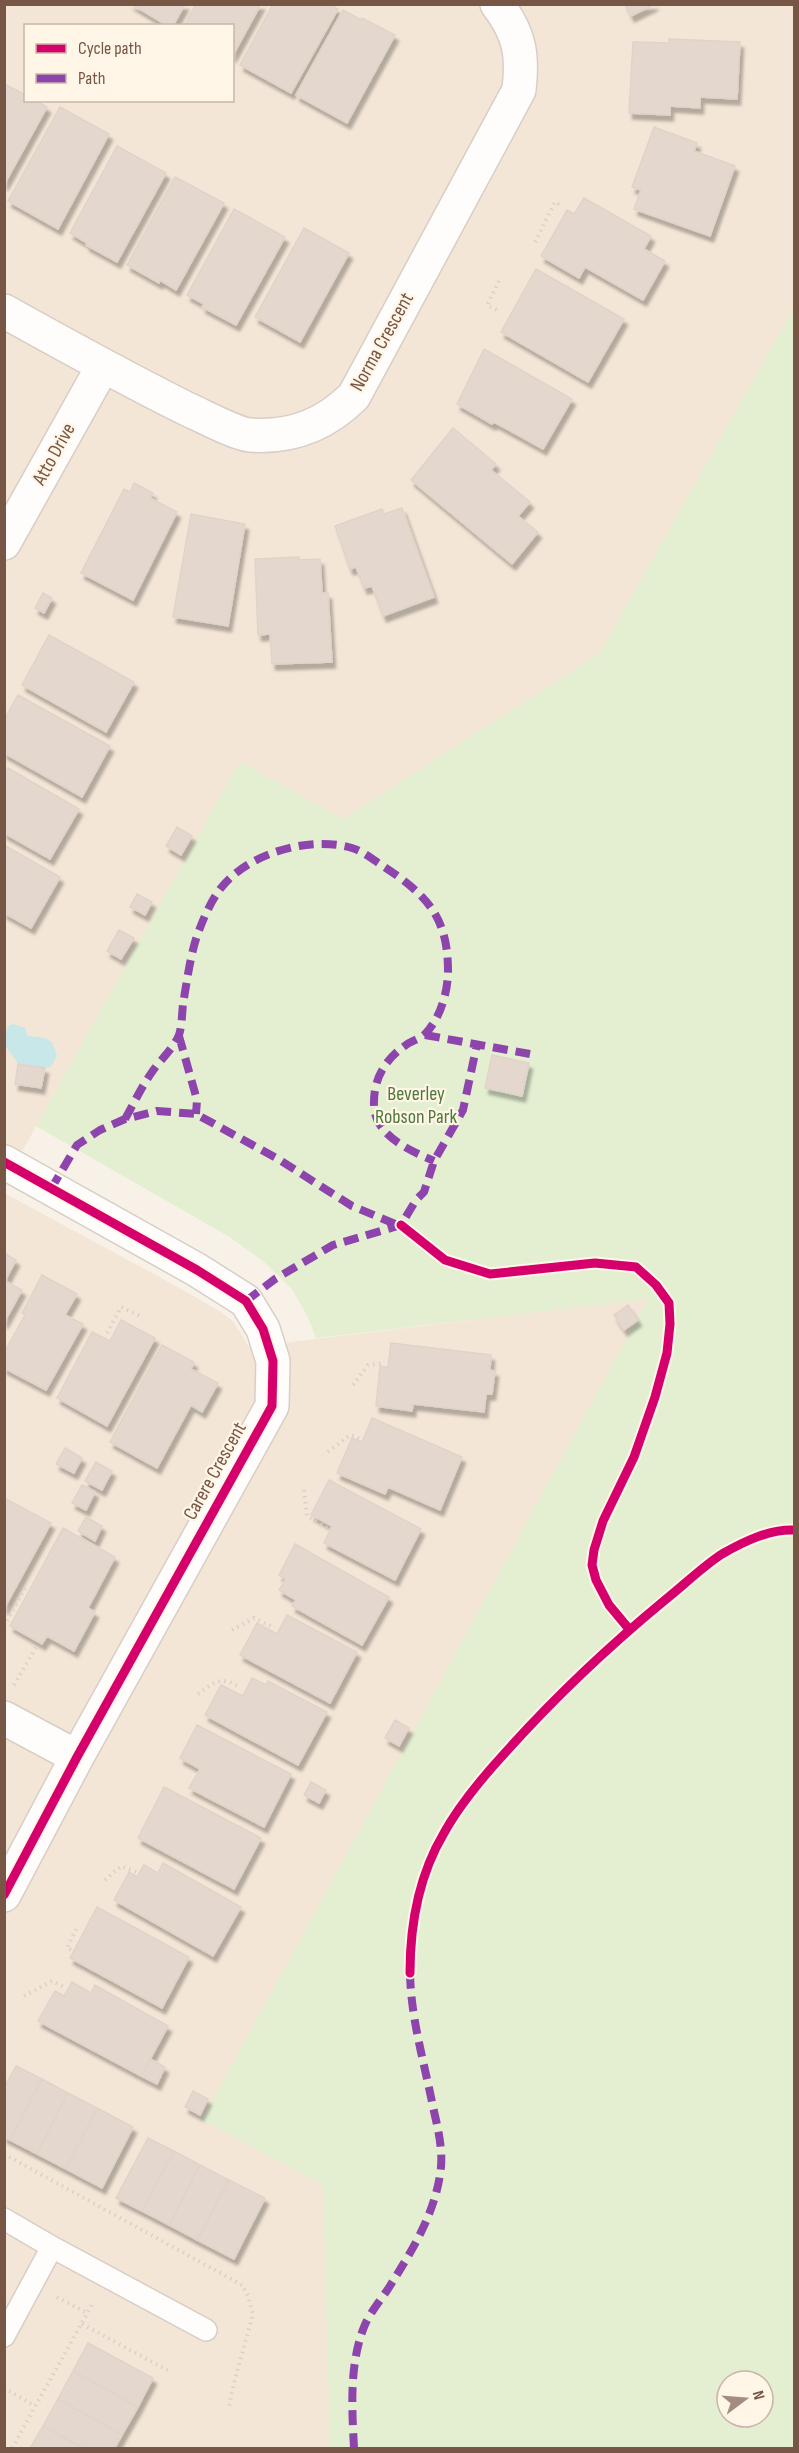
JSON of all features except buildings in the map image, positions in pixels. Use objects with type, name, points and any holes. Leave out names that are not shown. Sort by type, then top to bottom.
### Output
[{"type":"street","name":"Norma Crescent","points":[[4,311],[103,366],[202,416],[248,435],[294,432],[325,421],[354,396],[519,90],[522,66],[519,44],[512,26],[497,4]]},
{"type":"street","name":"Atto Drive","points":[[4,543],[103,366]]},
{"type":"street","name":"Carere Crescent","points":[[4,1162],[197,1270],[246,1301],[263,1329],[273,1361],[272,1406],[77,1757],[4,1895]]},
{"type":"street","points":[[7,1704],[77,1757]]},
{"type":"lane","points":[[4,2219],[206,2330]]},
{"type":"lane","points":[[4,2336],[52,2247]]},
{"type":"path","points":[[535,242],[555,202],[562,206]]},
{"type":"path","points":[[499,281],[487,305],[499,311]]},
{"type":"path","points":[[107,1334],[121,1306],[140,1316]]},
{"type":"path","points":[[353,1385],[368,1365],[386,1363]]},
{"type":"path","points":[[328,1452],[350,1435],[361,1439]]},
{"type":"path","points":[[304,1490],[307,1516],[329,1529]]},
{"type":"path","points":[[4,1626],[26,1586]]},
{"type":"path","points":[[232,1630],[254,1618],[273,1627]]},
{"type":"path","points":[[7,1704],[38,1644]]},
{"type":"path","points":[[198,1694],[219,1680],[226,1680],[240,1687]]},
{"type":"path","points":[[105,1880],[121,1866],[136,1872]]},
{"type":"path","points":[[72,1950],[67,1948],[78,1925]]},
{"type":"path","points":[[24,1996],[52,1981],[64,1987]]},
{"type":"path","points":[[4,2154],[242,2285],[253,2314],[229,2406]]},
{"type":"path","points":[[12,2448],[108,2277]]},
{"type":"path","points":[[82,2324],[169,2371]]},
{"type":"path","points":[[4,2388],[35,2406]]},
{"type":"shaded area","points":[[5,5],[794,5],[794,307],[600,653],[343,819],[240,762],[5,1182]]},
{"type":"shaded area","points":[[4,1193],[221,1312],[233,1321],[249,1347],[653,1298],[207,2122],[328,2183],[334,2448],[5,2448]]},
{"type":"green space","name":"Beverley Robson Park","points":[[794,307],[794,2448],[330,2448],[323,2185],[202,2120],[648,1299],[316,1338],[307,1315],[292,1289],[263,1261],[228,1236],[36,1126],[240,761],[343,819],[600,653]]},
{"type":"water","points":[[13,1024],[25,1028],[28,1036],[45,1038],[52,1042],[57,1056],[51,1067],[18,1064],[5,1044],[8,1026]]},
{"type":"marked path","points":[[125,1119],[148,1077],[174,1045],[179,1035],[194,945],[206,914],[218,892],[229,879],[260,858],[298,846],[335,845],[360,851],[412,887],[432,909],[444,936],[448,979],[439,1013],[425,1034],[398,1051],[386,1064],[378,1079],[374,1097],[376,1117],[387,1134],[405,1147],[434,1161]]},
{"type":"marked path","points":[[425,1035],[530,1054]]},
{"type":"marked path","points":[[179,1036],[197,1100],[196,1114]]},
{"type":"marked path","points":[[246,1301],[275,1279],[333,1245],[401,1225],[416,1200],[424,1192],[434,1161],[463,1110],[477,1044]]},
{"type":"marked path","points":[[51,1189],[77,1145],[100,1130],[125,1119],[157,1111],[196,1114],[278,1159],[352,1206],[405,1228]]},
{"type":"marked path","points":[[354,2448],[353,2387],[359,2342],[369,2317],[397,2275],[427,2220],[440,2175],[441,2149],[415,2021],[410,1969]]},
{"type":"cycle path","points":[[4,1162],[197,1270],[246,1301],[263,1329],[273,1361],[272,1406],[77,1757],[4,1895]]},
{"type":"cycle path","points":[[401,1225],[445,1260],[490,1274],[595,1263],[636,1267],[656,1285],[669,1303],[670,1324],[667,1353],[655,1397],[634,1457],[603,1521],[592,1565],[596,1580],[609,1605],[629,1629]]},
{"type":"cycle path","points":[[410,1973],[414,1918],[428,1866],[450,1822],[488,1772],[542,1713],[582,1674],[707,1565],[722,1554],[756,1537],[794,1530]]}]
